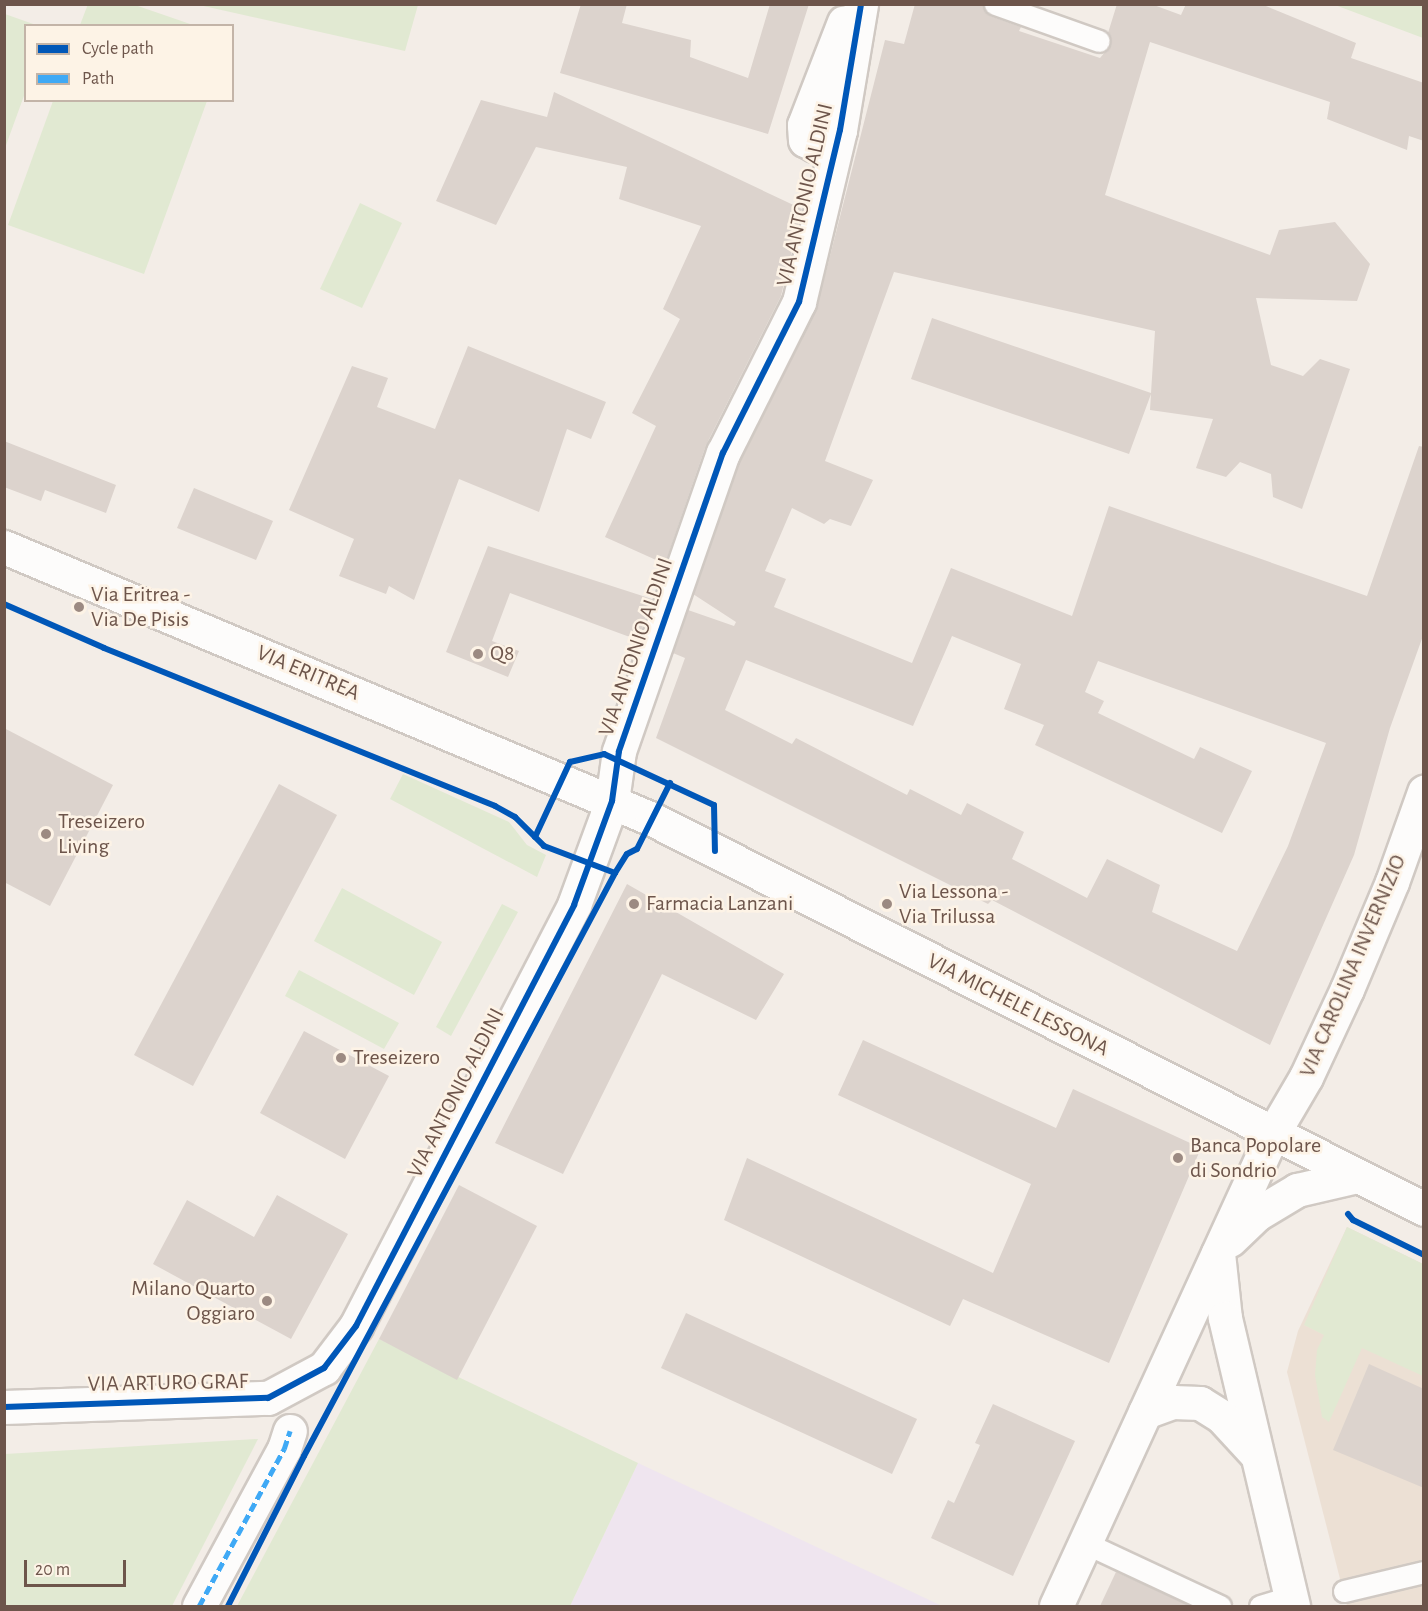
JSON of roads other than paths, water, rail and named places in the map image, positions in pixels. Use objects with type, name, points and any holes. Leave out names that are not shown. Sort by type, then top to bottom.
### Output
[{"type":"street","name":"VIA ANTONIO ALDINI","points":[[840,130],[830,141],[815,145],[805,140],[804,125],[851,4]]},
{"type":"street","name":"VIA ANTONIO ALDINI","points":[[324,1368],[356,1326],[574,904],[612,801],[618,751],[723,453],[799,302],[840,130],[861,4]]},
{"type":"street","name":"VIA ERITREA","points":[[4,547],[612,801]]},
{"type":"street","name":"VIA CAROLINA INVERNIZIO","points":[[1056,1606],[1272,1135],[1306,1077],[1347,989],[1392,882],[1424,792]]},
{"type":"street","name":"VIA MICHELE LESSONA","points":[[612,801],[1272,1135],[1424,1209]]},
{"type":"street","points":[[1281,1603],[1258,1456],[1225,1318],[1218,1251],[1257,1214],[1297,1190],[1357,1176]]},
{"type":"street","name":"VIA ARTURO GRAF","points":[[4,1407],[268,1398],[324,1368]]},
{"type":"street","points":[[1145,1412],[1173,1402],[1200,1403],[1222,1416],[1258,1456]]},
{"type":"street","points":[[199,1606],[284,1449],[290,1431]]},
{"type":"lane","points":[[996,4],[1100,41]]},
{"type":"lane","points":[[1085,1543],[1220,1606]]},
{"type":"lane","points":[[1344,1591],[1424,1572]]},
{"type":"place","name":"Via Eritrea - Via De Pisis","points":[[79,607]]},
{"type":"place","name":"Q8","points":[[478,654]]},
{"type":"place","name":"Treseizero Living","points":[[46,834]]},
{"type":"place","name":"Farmacia Lanzani","points":[[634,904]]},
{"type":"place","name":"Via Lessona - Via Trilussa","points":[[887,904]]},
{"type":"place","name":"Treseizero","points":[[341,1058]]},
{"type":"place","name":"Banca Popolare di Sondrio","points":[[1178,1158]]},
{"type":"place","name":"Milano Quarto Oggiaro","points":[[267,1301]]}]
